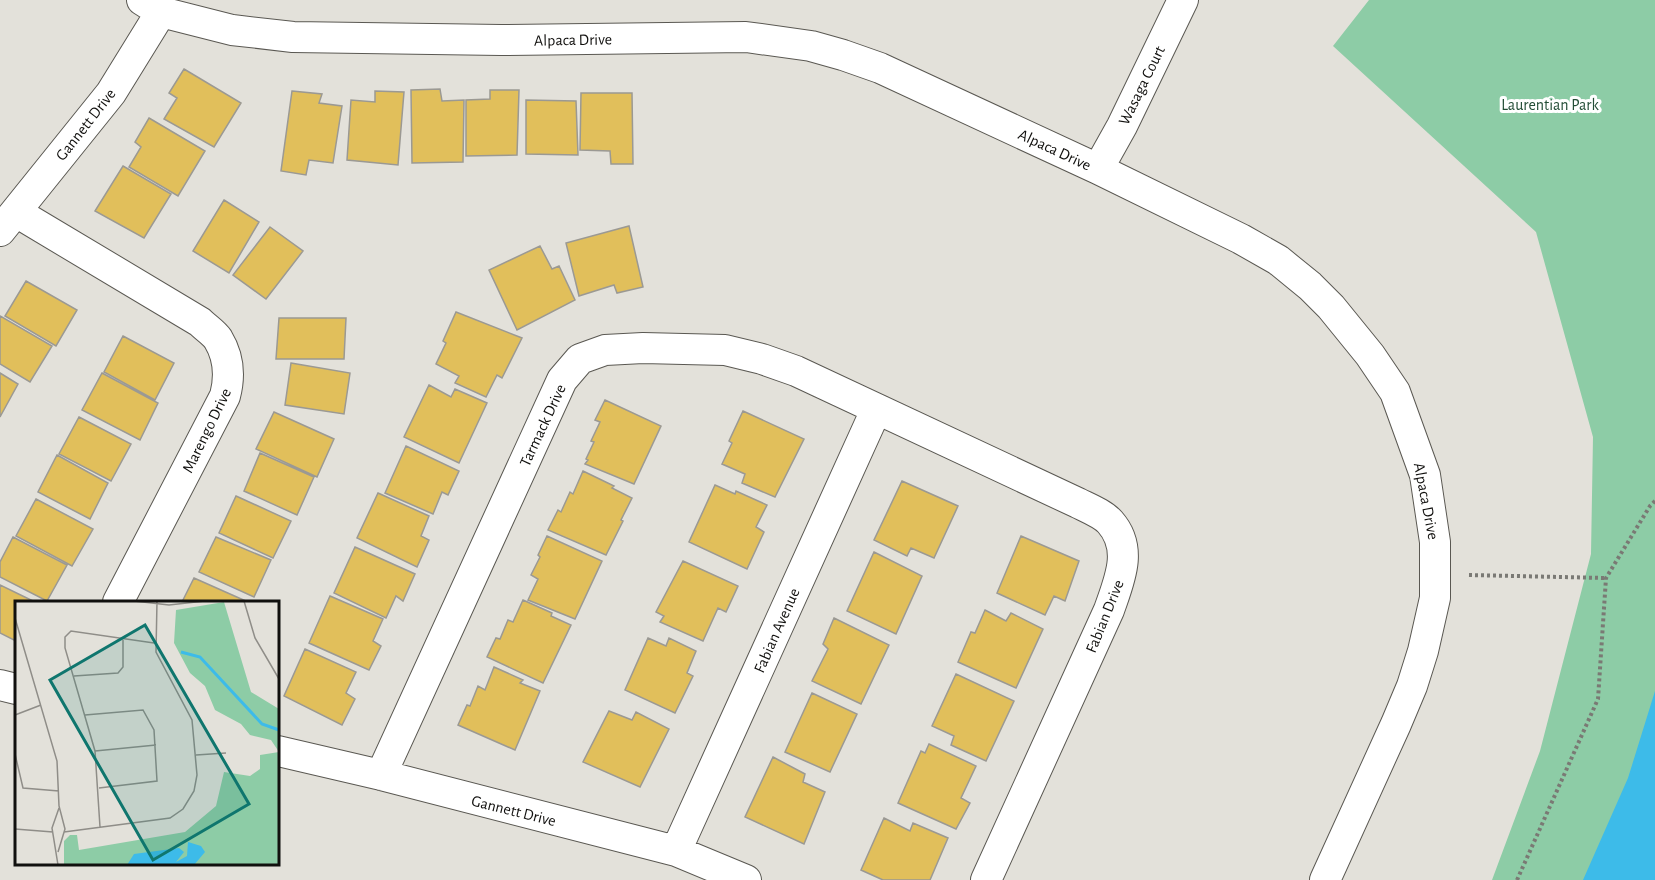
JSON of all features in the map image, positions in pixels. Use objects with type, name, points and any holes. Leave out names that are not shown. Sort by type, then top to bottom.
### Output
[{"type":"street","name":"Wasaga Court","points":[[1098,169],[1183,0]]},
{"type":"street","name":"Alpaca Drive","points":[[151,6],[232,30],[293,37],[501,40],[746,37],[791,43],[843,55],[880,68],[1098,169],[1241,239],[1278,260],[1332,306],[1395,392],[1425,475],[1435,542],[1435,598],[1423,651],[1396,724],[1325,880]]},
{"type":"street","name":"Gannett Drive","points":[[8,221],[111,93],[151,6]]},
{"type":"street","name":"Marengo Drive","points":[[8,221],[200,322],[218,339],[226,359],[230,379],[225,396],[119,601]]},
{"type":"street","name":"Tarmack Drive","points":[[381,775],[562,380],[580,359],[605,350],[643,348],[725,350],[762,359],[796,371],[876,410]]},
{"type":"street","name":"Fabian Avenue","points":[[676,851],[876,410]]},
{"type":"street","name":"Fabian Drive","points":[[876,410],[1078,503],[1110,521],[1123,544],[1124,568],[1109,610],[986,880]]},
{"type":"street","points":[[0,685],[15,689]]},
{"type":"street","name":"Gannett Drive","points":[[279,751],[381,775],[676,851],[746,880]]},
{"type":"path","points":[[1517,880],[1598,699],[1606,578],[1655,501]]},
{"type":"path","points":[[1469,575],[1606,578]]},
{"type":"green space","name":"Laurentian Park","points":[[1369,0],[1655,0],[1655,880],[1492,880],[1540,751],[1591,554],[1593,437],[1536,232],[1333,46]]},
{"type":"water","points":[[1655,691],[1655,880],[1583,880],[1628,778]]},
{"type":"building","points":[[184,69],[241,103],[214,147],[164,119],[177,98],[169,93]]},
{"type":"building","points":[[440,89],[442,101],[464,100],[463,162],[412,163],[411,90]]},
{"type":"building","points":[[490,90],[519,90],[517,155],[466,156],[466,100],[490,99]]},
{"type":"building","points":[[292,91],[322,94],[319,103],[342,106],[333,163],[309,160],[306,175],[281,171]]},
{"type":"building","points":[[375,91],[404,92],[398,165],[347,160],[351,100],[375,102]]},
{"type":"building","points":[[581,93],[632,93],[633,164],[611,164],[610,151],[580,150]]},
{"type":"building","points":[[526,100],[576,101],[578,155],[526,154]]},
{"type":"building","points":[[149,118],[205,151],[178,196],[129,167],[141,147],[135,142]]},
{"type":"building","points":[[123,166],[171,194],[144,238],[95,211]]},
{"type":"building","points":[[224,200],[259,222],[229,273],[193,251]]},
{"type":"building","points":[[629,226],[643,287],[617,293],[614,285],[579,296],[566,243]]},
{"type":"building","points":[[270,227],[303,251],[266,299],[233,275]]},
{"type":"building","points":[[540,246],[552,269],[559,266],[575,300],[517,330],[489,270]]},
{"type":"building","points":[[26,281],[77,310],[56,346],[5,316]]},
{"type":"building","points":[[456,312],[522,338],[502,378],[497,375],[486,397],[455,383],[459,376],[436,364]]},
{"type":"building","points":[[0,316],[52,346],[30,382],[0,364]]},
{"type":"building","points":[[279,318],[346,318],[344,359],[276,359]]},
{"type":"building","points":[[123,336],[174,363],[155,400],[104,372]]},
{"type":"building","points":[[291,363],[350,373],[344,414],[285,405]]},
{"type":"building","points":[[0,373],[18,384],[0,417]]},
{"type":"building","points":[[102,373],[158,403],[140,440],[82,410]]},
{"type":"building","points":[[429,385],[451,397],[455,389],[487,403],[459,463],[404,437]]},
{"type":"building","points":[[605,400],[661,426],[634,484],[585,464],[594,442],[591,441],[600,422],[595,420]]},
{"type":"building","points":[[743,411],[804,439],[775,497],[742,483],[745,474],[722,464],[732,443],[729,441]]},
{"type":"building","points":[[274,412],[334,439],[317,477],[256,449]]},
{"type":"building","points":[[79,417],[131,444],[111,481],[59,454]]},
{"type":"building","points":[[406,446],[459,471],[448,495],[442,492],[433,514],[385,493]]},
{"type":"building","points":[[260,453],[314,477],[297,515],[244,491]]},
{"type":"building","points":[[57,455],[108,483],[90,519],[38,492]]},
{"type":"building","points":[[583,471],[614,486],[612,488],[632,498],[606,555],[548,530],[558,510],[561,512],[570,492],[573,494]]},
{"type":"building","points":[[902,481],[958,506],[934,558],[911,548],[907,556],[874,540]]},
{"type":"building","points":[[715,485],[735,494],[736,491],[767,505],[756,527],[764,532],[747,569],[689,542]]},
{"type":"building","points":[[378,493],[429,516],[421,536],[429,540],[417,567],[357,538]]},
{"type":"building","points":[[236,496],[291,521],[273,558],[219,533]]},
{"type":"building","points":[[36,499],[93,529],[72,566],[16,536]]},
{"type":"building","points":[[547,536],[602,561],[575,619],[528,600],[538,579],[531,575]]},
{"type":"building","points":[[1021,536],[1079,561],[1065,601],[1054,596],[1045,615],[997,593]]},
{"type":"building","points":[[13,537],[67,565],[47,601],[0,577],[0,562]]},
{"type":"building","points":[[216,537],[271,560],[254,597],[199,572]]},
{"type":"building","points":[[355,547],[415,574],[403,601],[396,596],[386,618],[334,593]]},
{"type":"building","points":[[874,552],[922,576],[896,634],[847,611]]},
{"type":"building","points":[[683,561],[738,586],[726,612],[718,608],[703,641],[660,622],[664,616],[656,612]]},
{"type":"building","points":[[194,578],[246,601],[182,601]]},
{"type":"building","points":[[0,585],[33,601],[15,601],[15,640],[0,633]]},
{"type":"building","points":[[330,596],[383,619],[373,641],[381,646],[369,670],[309,643]]},
{"type":"building","points":[[523,600],[552,613],[551,616],[571,625],[543,683],[487,657],[496,638],[500,639],[508,620],[513,622]]},
{"type":"building","points":[[985,610],[1006,621],[1011,613],[1043,629],[1016,688],[958,662],[971,632],[975,633]]},
{"type":"building","points":[[834,618],[889,645],[861,704],[812,681],[828,649],[823,644]]},
{"type":"building","points":[[648,638],[666,646],[669,638],[696,651],[687,673],[693,676],[675,713],[625,690]]},
{"type":"building","points":[[305,649],[356,672],[346,693],[355,699],[342,725],[284,696]]},
{"type":"building","points":[[494,667],[523,680],[520,683],[540,691],[515,750],[458,725],[467,705],[470,706],[478,686],[485,690]]},
{"type":"building","points":[[956,674],[1014,701],[986,761],[951,745],[954,736],[932,726]]},
{"type":"building","points":[[812,693],[857,714],[830,772],[785,752]]},
{"type":"building","points":[[609,711],[632,720],[636,712],[669,729],[640,787],[583,762]]},
{"type":"building","points":[[929,744],[976,766],[961,798],[970,803],[956,829],[898,803],[921,751],[925,753]]},
{"type":"building","points":[[773,757],[805,774],[803,782],[825,792],[804,844],[745,817]]},
{"type":"building","points":[[884,818],[910,831],[913,823],[948,838],[930,880],[883,880],[861,870]]}]
